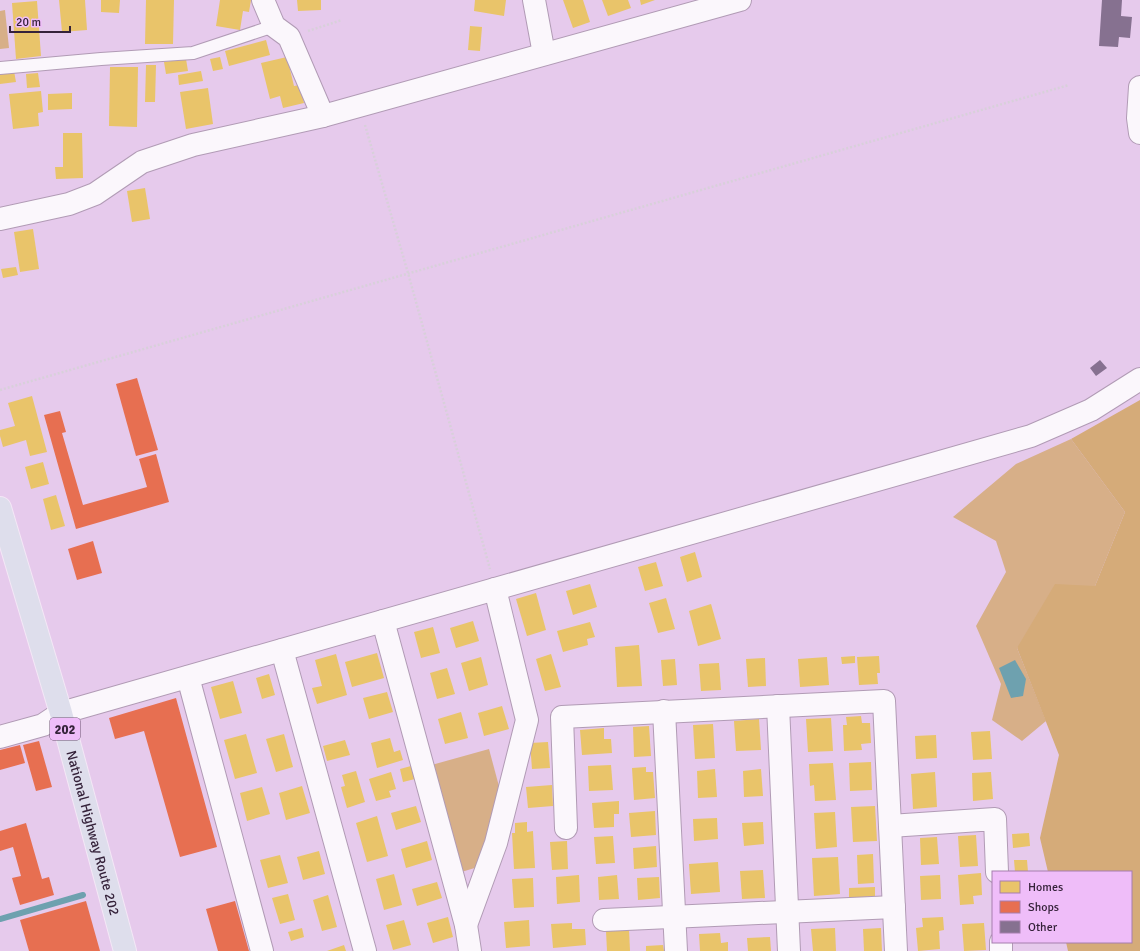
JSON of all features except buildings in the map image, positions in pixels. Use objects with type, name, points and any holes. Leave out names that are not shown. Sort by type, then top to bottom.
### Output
[{"type":"highway","name":"National Highway Route 202","points":[[0,508],[61,713],[125,951]]},
{"type":"street","points":[[263,0],[281,32],[323,116]]},
{"type":"street","points":[[534,0],[544,54]]},
{"type":"street","points":[[0,219],[69,204],[95,194],[142,162],[193,145],[323,116],[740,0]]},
{"type":"street","points":[[1140,87],[1138,118],[1140,133]]},
{"type":"street","points":[[0,737],[43,725],[61,713],[1031,436],[1091,410],[1140,379]]},
{"type":"street","points":[[466,925],[496,843],[527,720],[495,589]]},
{"type":"street","points":[[383,621],[466,925],[470,951]]},
{"type":"street","points":[[282,650],[365,951]]},
{"type":"street","points":[[188,677],[262,951]]},
{"type":"street","points":[[566,828],[562,717],[884,701],[896,951]]},
{"type":"street","points":[[778,706],[789,951]]},
{"type":"street","points":[[664,711],[676,951]]},
{"type":"street","points":[[890,826],[995,819],[997,871]]},
{"type":"street","points":[[604,920],[894,906]]},
{"type":"lane","points":[[0,68],[101,58],[193,53],[281,32]]},
{"type":"path","points":[[281,32],[342,20]]},
{"type":"path","points":[[0,390],[1069,85]]},
{"type":"path","points":[[360,105],[495,589]]},
{"type":"shaded area","points":[[5,10],[9,48],[0,49],[0,11]]},
{"type":"shaded area","points":[[1140,400],[1140,951],[1068,951],[1066,943],[1132,943],[1132,871],[1048,871],[1040,838],[1059,755],[1017,648],[1055,584],[1095,586],[1125,512],[1071,439]]},
{"type":"shaded area","points":[[1071,439],[1125,512],[1095,586],[1017,648],[1046,721],[1022,741],[992,720],[1001,684],[976,626],[1006,572],[996,541],[953,517],[1016,464]]},
{"type":"shaded area","points":[[1015,660],[1026,679],[1023,696],[1011,698],[999,668]]},
{"type":"shaded area","points":[[489,749],[500,790],[478,867],[458,873],[428,766]]},
{"type":"waterway","points":[[0,919],[83,895]]}]
